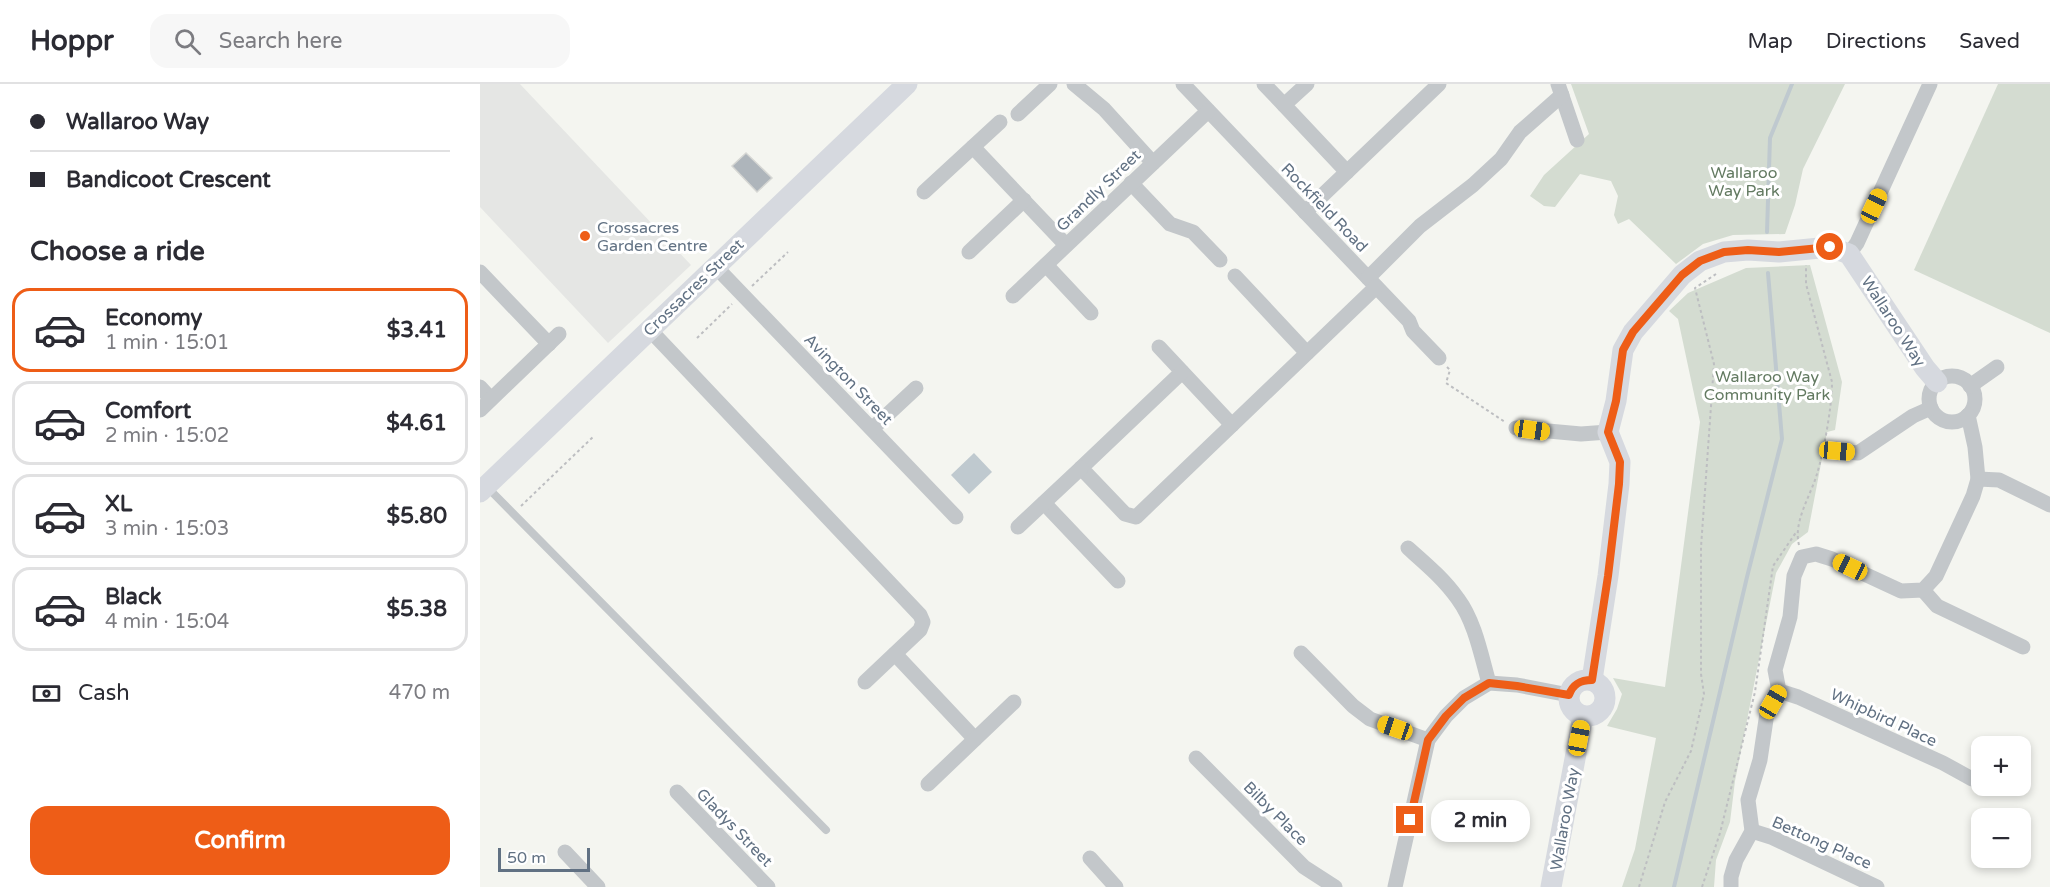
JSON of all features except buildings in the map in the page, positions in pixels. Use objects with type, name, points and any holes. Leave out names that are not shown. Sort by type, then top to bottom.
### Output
[{"type":"street","name":"Crossacres Street","points":[[483,489],[907,84]]},
{"type":"street","points":[[1018,114],[1050,84]]},
{"type":"street","points":[[1074,84],[1104,109],[1153,163]]},
{"type":"street","name":"Rockfield Road","points":[[1183,84],[1409,321],[1413,331],[1439,358]]},
{"type":"street","points":[[1264,84],[1347,172]]},
{"type":"street","points":[[1284,105],[1307,84]]},
{"type":"street","points":[[1305,212],[1439,84]]},
{"type":"street","points":[[1592,680],[1619,484],[1620,462],[1608,432],[1616,401],[1623,350],[1633,332],[1682,275],[1700,261],[1724,252],[1803,251],[1830,247],[1850,254],[1930,84]]},
{"type":"street","points":[[1081,468],[1125,514],[1136,517],[1307,353],[1372,283],[1420,226],[1473,185],[1501,159],[1520,132],[1560,89],[1577,140]]},
{"type":"street","name":"Grandly Street","points":[[1013,296],[1208,111]]},
{"type":"street","points":[[924,192],[1000,122]]},
{"type":"street","points":[[973,147],[1066,245]]},
{"type":"street","points":[[1131,183],[1170,224],[1193,232],[1220,260]]},
{"type":"street","points":[[969,252],[1024,200]]},
{"type":"street","name":"Wallaroo Way","points":[[1850,254],[1925,368],[1937,382]]},
{"type":"street","points":[[1046,265],[1091,313]]},
{"type":"street","name":"Avington Street","points":[[715,266],[956,518]]},
{"type":"street","points":[[480,272],[554,339],[480,410]]},
{"type":"street","points":[[1235,276],[1307,353]]},
{"type":"street","points":[[649,329],[920,615],[923,622],[920,630],[865,682]]},
{"type":"street","points":[[1159,347],[1232,425]]},
{"type":"street","points":[[1970,386],[1997,367]]},
{"type":"street","points":[[1018,527],[1182,372]]},
{"type":"street","points":[[1947,377],[1956,377],[1963,379],[1970,386],[1974,393],[1974,403],[1968,415],[1958,422],[1947,422],[1940,419],[1931,408],[1930,394],[1937,382],[1947,377]]},
{"type":"street","points":[[480,387],[492,399]]},
{"type":"street","points":[[872,429],[916,388]]},
{"type":"street","points":[[1837,451],[1858,453],[1913,416],[1931,408]]},
{"type":"street","points":[[1731,887],[1731,877],[1736,860],[1752,831],[1748,800],[1760,760],[1767,713],[1779,691],[1775,670],[1790,617],[1794,576],[1802,557],[1816,554],[1832,559],[1901,591],[1923,590],[1936,576],[1973,496],[1978,479],[1975,447],[1968,415]]},
{"type":"street","points":[[1516,428],[1581,434],[1608,432]]},
{"type":"street","points":[[1978,479],[1999,480],[2050,505]]},
{"type":"street","points":[[1044,503],[1118,581]]},
{"type":"street","points":[[1408,548],[1437,574],[1459,600],[1472,626],[1489,683]]},
{"type":"street","points":[[1923,590],[1937,606],[2023,647]]},
{"type":"street","points":[[1301,653],[1353,706],[1370,719],[1428,740]]},
{"type":"street","points":[[895,654],[975,738]]},
{"type":"street","points":[[1592,680],[1602,687],[1604,706],[1596,715],[1583,716],[1570,706],[1569,695],[1575,684],[1592,680]]},
{"type":"street","points":[[1395,887],[1428,740],[1446,716],[1464,698],[1489,683],[1569,695]]},
{"type":"street","name":"Whipbird Place","points":[[1779,691],[1798,697],[1971,778]]},
{"type":"street","points":[[928,784],[1014,702]]},
{"type":"street","name":"Wallaroo Way","points":[[1551,887],[1583,716]]},
{"type":"street","name":"Bilby Place","points":[[1196,758],[1304,867],[1335,887]]},
{"type":"street","name":"Gladys Street","points":[[677,792],[768,887]]},
{"type":"street","name":"Bettong Place","points":[[1752,831],[1771,837],[1877,887]]},
{"type":"street","points":[[565,852],[598,887]]},
{"type":"street","points":[[1090,858],[1116,887]]},
{"type":"lane","points":[[483,489],[826,830]]},
{"type":"path","points":[[1702,887],[1720,834],[1755,692],[1773,566],[1797,531],[1817,473],[1832,396],[1832,382],[1806,284],[1806,262],[1803,251]]},
{"type":"path","points":[[1639,887],[1665,802],[1691,751],[1704,694],[1701,674],[1701,547],[1714,364],[1695,288],[1724,269]]},
{"type":"path","points":[[1439,358],[1450,370],[1446,383],[1516,428]]},
{"type":"path","points":[[516,510],[594,436]]},
{"type":"path","points":[[1797,531],[1802,557]]},
{"type":"shaded area","name":"Crossacres Garden Centre","points":[[480,84],[520,84],[691,265],[608,343],[480,207]]},
{"type":"shaded area","points":[[974,453],[992,472],[969,494],[951,475]]},
{"type":"green space","name":"Wallaroo Way Park","points":[[1571,84],[1845,84],[1803,169],[1795,205],[1785,234],[1733,235],[1703,244],[1676,264],[1629,219],[1618,224],[1614,215],[1618,196],[1611,181],[1580,174],[1555,207],[1544,206],[1530,196],[1544,175],[1589,134]]},
{"type":"green space","points":[[1998,84],[2050,84],[2050,333],[1914,270]]},
{"type":"green space","name":"Wallaroo Way Community Park","points":[[1810,265],[1842,382],[1835,430],[1827,432],[1808,532],[1792,544],[1776,573],[1735,781],[1730,822],[1716,860],[1714,887],[1622,887],[1635,849],[1656,738],[1607,726],[1617,709],[1622,694],[1613,678],[1665,687],[1700,422],[1678,319],[1669,311],[1688,293],[1746,268]]},
{"type":"waterway","points":[[1767,232],[1770,138],[1792,84]]},
{"type":"waterway","points":[[1674,887],[1782,439],[1768,273]]},
{"type":"place","name":"Crossacres Garden Centre","points":[[585,236]]},
{"type":"route","points":[[1410,820],[1428,740],[1446,716],[1464,698],[1489,683],[1569,695],[1575,684],[1592,680],[1619,484],[1620,462],[1612,447],[1608,432],[1616,401],[1623,350],[1633,332],[1682,275],[1700,261],[1724,252],[1803,251],[1830,247]]}]
